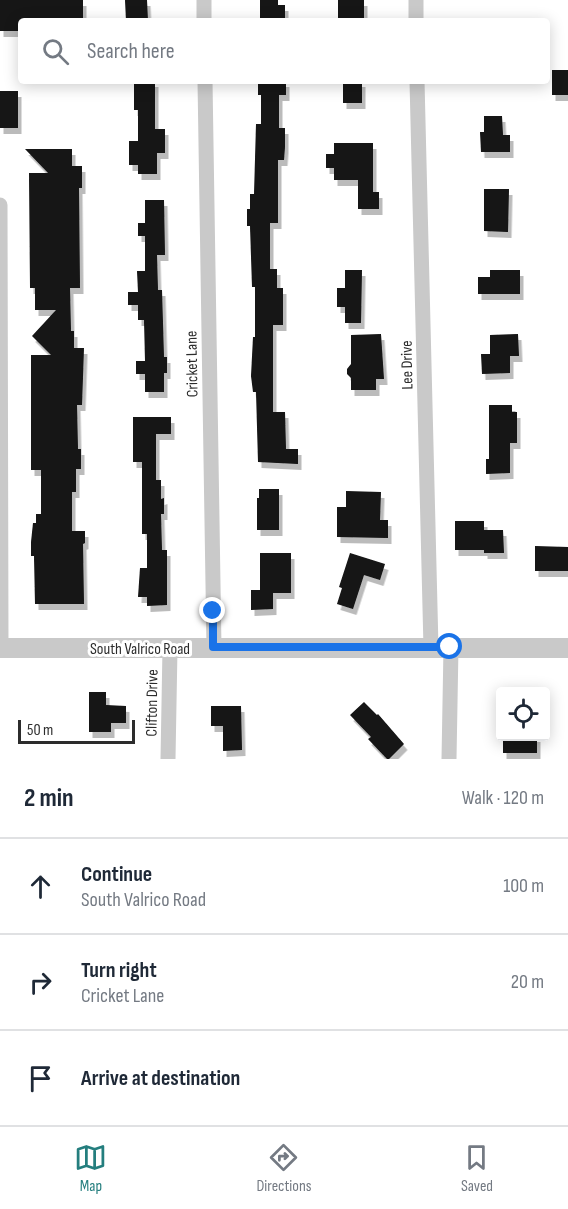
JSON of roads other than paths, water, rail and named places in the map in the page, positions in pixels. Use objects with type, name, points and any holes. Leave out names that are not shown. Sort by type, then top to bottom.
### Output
[{"type":"street","points":[[204,0],[204,18]]},
{"type":"street","points":[[416,0],[416,18]]},
{"type":"street","name":"Cricket Lane","points":[[205,84],[213,647]]},
{"type":"street","name":"Lee Drive","points":[[417,84],[430,648]]},
{"type":"street","points":[[0,205],[0,648]]},
{"type":"street","points":[[449,759],[450,647]]},
{"type":"street","name":"South Valrico Road","points":[[0,648],[568,648]]},
{"type":"street","name":"Clifton Drive","points":[[168,759],[170,648]]}]
